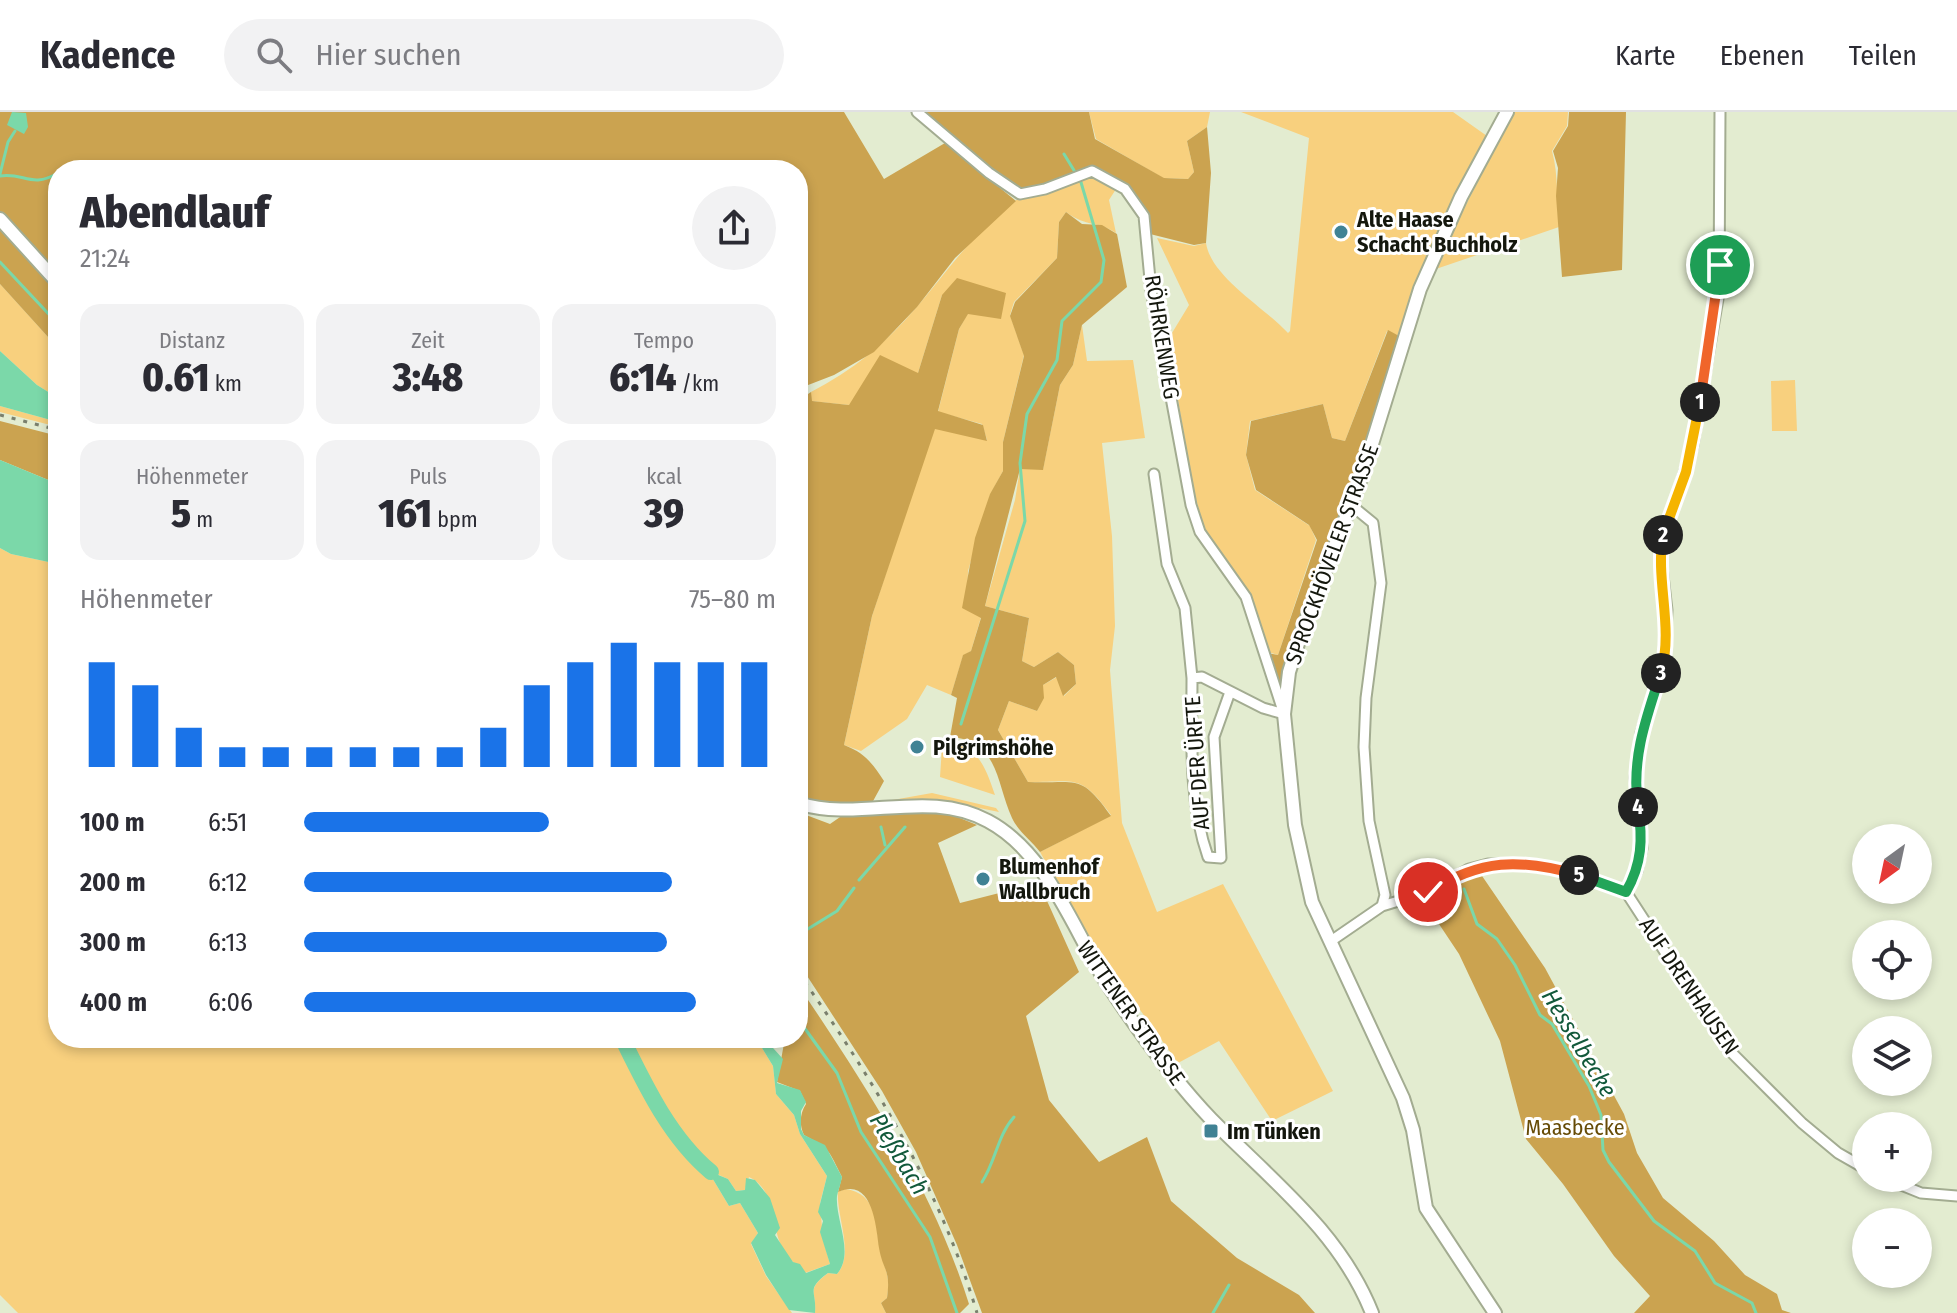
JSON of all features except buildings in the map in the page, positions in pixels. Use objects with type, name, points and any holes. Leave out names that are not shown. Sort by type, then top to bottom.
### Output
[{"type":"street","name":"RÖHRKENWEG","points":[[917,112],[989,173],[1020,194],[1045,189],[1092,171],[1112,179],[1136,200],[1148,234],[1151,290],[1191,505],[1200,532],[1246,597],[1284,714]]},
{"type":"street","name":"SPROCKHÖVELER STRASSE","points":[[1495,1313],[1426,1208],[1413,1130],[1403,1098],[1312,902],[1300,856],[1284,714],[1289,672],[1302,631],[1351,505],[1420,289],[1461,197],[1507,112]]},
{"type":"street","points":[[1331,941],[1382,906],[1428,892],[1452,877],[1488,864],[1521,864],[1563,871],[1626,892],[1637,871],[1642,848],[1635,778],[1641,733],[1665,658],[1667,610],[1660,550],[1693,445],[1719,293],[1720,112]]},
{"type":"street","points":[[0,219],[48,272]]},
{"type":"street","name":"AUF DER ÜRFTE","points":[[1154,474],[1167,564],[1185,608],[1192,678],[1191,739],[1197,816],[1208,857],[1221,858],[1214,737],[1230,692]]},
{"type":"street","points":[[1351,505],[1373,523],[1381,583],[1366,698],[1364,747],[1369,821],[1385,895],[1382,906]]},
{"type":"street","name":"AUF DER ÜRFTE","points":[[1192,678],[1202,677],[1284,714]]},
{"type":"street","name":"WITTENER STRASSE","points":[[808,805],[829,809],[944,806],[978,816],[1010,836],[1032,857],[1089,955],[1160,1060],[1210,1118],[1317,1223],[1354,1274],[1372,1313]]},
{"type":"street","name":"AUF DRENHAUSEN","points":[[1626,892],[1728,1049],[1802,1123],[1852,1161]]},
{"type":"street","points":[[1919,1192],[1957,1196]]},
{"type":"shaded area","points":[[12,112],[26,113],[28,127],[24,134],[7,125]]},
{"type":"shaded area","points":[[1089,112],[1210,112],[1207,127],[1187,141],[1194,172],[1188,179],[1163,178],[1096,139]]},
{"type":"shaded area","points":[[1241,112],[1453,112],[1487,136],[1434,241],[1402,337],[1387,331],[1345,441],[1332,438],[1323,404],[1250,421],[1246,455],[1255,490],[1310,526],[1316,540],[1278,655],[1268,652],[1224,561],[1204,529],[1193,488],[1172,365],[1172,333],[1189,305],[1157,238],[1194,246],[1206,243],[1210,256],[1228,280],[1288,333],[1290,331],[1309,138]]},
{"type":"shaded area","points":[[1513,112],[1568,112],[1567,126],[1552,151],[1559,227],[1433,270]]},
{"type":"shaded area","points":[[1089,175],[1118,186],[1109,200],[1116,233],[1066,212],[1059,222],[1057,258],[1014,302],[1010,315],[1024,355],[1003,442],[1003,471],[990,495],[968,571],[967,597],[981,617],[971,651],[963,656],[951,695],[927,685],[907,719],[861,751],[844,745],[872,616],[935,428],[987,440],[982,424],[938,412],[959,329],[968,313],[942,295],[918,373],[849,405],[811,401],[811,392],[854,366],[892,334],[976,236],[1019,198],[1053,184]]},
{"type":"shaded area","points":[[0,284],[48,337],[48,392],[0,351]]},
{"type":"shaded area","points":[[1082,325],[1087,361],[1133,360],[1145,438],[1102,443],[1112,536],[1115,626],[1110,670],[1122,823],[1157,912],[1223,884],[1333,1091],[1272,1121],[1219,1041],[1178,1063],[1088,937],[1040,852],[1111,815],[1084,786],[1068,781],[1028,782],[998,730],[1009,701],[1037,711],[1043,698],[1043,685],[1057,677],[1064,696],[1076,684],[1074,665],[1058,652],[1034,667],[1022,661],[1029,618],[985,606],[1015,500],[1020,469],[1043,469],[1060,385],[1073,365]]},
{"type":"shaded area","points":[[0,351],[48,392],[48,419],[0,406]]},
{"type":"shaded area","points":[[1795,380],[1797,431],[1772,431],[1771,381]]},
{"type":"shaded area","points":[[0,406],[48,419],[48,424],[0,412]]},
{"type":"shaded area","points":[[0,460],[48,480],[48,562],[11,554],[0,548]]},
{"type":"shaded area","points":[[0,548],[11,554],[48,562],[48,1048],[762,1048],[773,1066],[776,1094],[794,1115],[800,1134],[827,1176],[820,1203],[823,1239],[830,1264],[805,1273],[785,1252],[769,1199],[758,1183],[749,1177],[745,1190],[736,1191],[728,1179],[712,1172],[711,1176],[729,1206],[740,1203],[758,1233],[751,1244],[766,1276],[792,1313],[18,1313],[0,1295]]},
{"type":"shaded area","points":[[960,744],[978,758],[995,795],[940,777],[942,747]]},
{"type":"shaded area","points":[[932,793],[996,808],[999,812],[945,801],[887,801]]},
{"type":"shaded area","points":[[762,1048],[773,1048],[783,1059],[777,1083],[800,1090],[806,1102],[801,1111],[801,1129],[804,1135],[825,1145],[842,1177],[837,1205],[844,1256],[837,1274],[828,1273],[814,1287],[815,1313],[789,1310],[766,1275],[751,1243],[758,1233],[740,1203],[729,1206],[711,1176],[711,1172],[728,1179],[736,1191],[745,1190],[746,1178],[755,1180],[770,1198],[780,1228],[775,1235],[793,1262],[800,1264],[806,1273],[830,1264],[820,1232],[823,1221],[818,1212],[827,1176],[800,1134],[794,1115],[776,1094],[773,1066]]},
{"type":"shaded area","points":[[845,1189],[864,1197],[873,1211],[888,1277],[887,1298],[881,1303],[886,1313],[815,1313],[814,1288],[828,1273],[837,1274],[842,1266],[845,1246],[838,1192]]},
{"type":"green space","points":[[0,112],[844,112],[884,179],[945,143],[1016,201],[955,258],[917,307],[874,352],[834,375],[808,385],[808,160],[48,160],[48,265],[0,215]]},
{"type":"green space","points":[[922,112],[1089,112],[1095,139],[1164,178],[1188,179],[1194,172],[1187,141],[1207,127],[1211,173],[1206,243],[1194,245],[1150,234],[1143,212],[1133,196],[1099,171],[1020,192]]},
{"type":"green space","points":[[1569,112],[1626,112],[1622,270],[1562,277],[1556,196],[1558,168],[1553,151],[1568,126]]},
{"type":"green space","points":[[1066,212],[1082,224],[1102,225],[1117,234],[1127,287],[1082,325],[1073,365],[1060,385],[1043,470],[1020,469],[985,606],[1029,618],[1022,661],[1034,667],[1058,652],[1074,665],[1076,684],[1063,696],[1056,677],[1043,685],[1044,698],[1037,711],[1009,701],[998,730],[1028,782],[1068,782],[1084,786],[1111,816],[1040,852],[1015,823],[987,755],[966,740],[950,737],[957,698],[951,695],[963,655],[971,651],[981,618],[962,608],[975,538],[990,494],[1003,471],[1003,442],[1024,356],[1010,316],[1015,302],[1057,258],[1059,222]]},
{"type":"green space","points":[[0,228],[48,280],[48,337],[0,284]]},
{"type":"green space","points":[[957,278],[1006,293],[1001,319],[968,314],[959,329],[938,411],[983,425],[987,441],[935,429],[872,616],[844,745],[867,759],[884,781],[872,803],[832,804],[808,800],[808,394],[811,392],[812,401],[849,405],[880,355],[918,373],[942,295]]},
{"type":"green space","points":[[1388,330],[1401,337],[1366,451],[1282,682],[1275,679],[1268,653],[1278,655],[1317,540],[1309,525],[1256,490],[1246,455],[1251,421],[1323,404],[1332,438],[1345,441]]},
{"type":"green space","points":[[0,421],[48,433],[48,480],[0,460]]},
{"type":"green space","points":[[912,811],[950,814],[977,825],[938,843],[960,903],[1039,883],[1079,972],[1026,1016],[1049,1100],[1099,1162],[1147,1137],[1171,1201],[1237,1258],[1299,1295],[1315,1313],[982,1313],[957,1245],[916,1152],[882,1091],[808,977],[808,816],[830,824],[843,815]]},
{"type":"green space","name":"Maasbecke","points":[[1478,870],[1545,968],[1624,1114],[1637,1153],[1663,1198],[1714,1241],[1745,1275],[1777,1294],[1782,1310],[1791,1313],[1634,1313],[1650,1296],[1614,1256],[1563,1184],[1526,1139],[1500,1041],[1459,954],[1423,900],[1462,874]]},
{"type":"green space","points":[[808,1000],[895,1138],[937,1220],[969,1304],[960,1313],[886,1313],[881,1303],[887,1298],[888,1281],[874,1217],[866,1197],[850,1189],[838,1192],[842,1177],[831,1155],[802,1131],[802,1111],[806,1104],[800,1091],[777,1082],[783,1048],[808,1048]]},
{"type":"waterway","points":[[0,174],[8,142],[15,131]]},
{"type":"waterway","points":[[1064,154],[1075,172]]},
{"type":"waterway","points":[[0,176],[34,180],[48,178]]},
{"type":"waterway","points":[[961,724],[1025,521],[1020,463],[1027,414],[1057,360],[1062,321],[1101,282],[1104,260],[1080,179]]},
{"type":"waterway","name":"Pleßbach","points":[[0,262],[48,313]]},
{"type":"waterway","points":[[881,827],[885,845]]},
{"type":"waterway","points":[[859,880],[905,827]]},
{"type":"waterway","points":[[808,929],[837,911],[854,888]]},
{"type":"waterway","name":"Hesselbecke","points":[[1464,889],[1477,924],[1497,939],[1515,965],[1540,1015],[1552,1024],[1589,1086],[1601,1115],[1603,1150],[1609,1162],[1654,1221],[1695,1251],[1715,1283],[1752,1303],[1756,1313]]},
{"type":"waterway","name":"Pleßbach","points":[[808,1033],[837,1073],[861,1132],[930,1237],[957,1313]]},
{"type":"waterway","points":[[627,1048],[671,1127],[711,1172]]},
{"type":"waterway","points":[[982,1182],[1014,1117]]},
{"type":"waterway","points":[[1213,1313],[1229,1285]]},
{"type":"railway","points":[[0,415],[48,427]]},
{"type":"railway","points":[[808,987],[852,1052],[924,1178],[962,1267],[977,1313]]},
{"type":"place","name":"Alte Haase Schacht Buchholz","points":[[1341,232]]},
{"type":"place","name":"Pilgrimshöhe","points":[[917,747]]},
{"type":"place","name":"Blumenhof Wallbruch","points":[[983,879]]},
{"type":"place","name":"Im Tünken","points":[[1211,1131]]},
{"type":"route","points":[[1428,892],[1469,869],[1488,864],[1521,864],[1563,871],[1626,892],[1637,871],[1642,832],[1636,794],[1637,755],[1665,658],[1667,634],[1660,550],[1693,445],[1719,293],[1720,265]]}]
